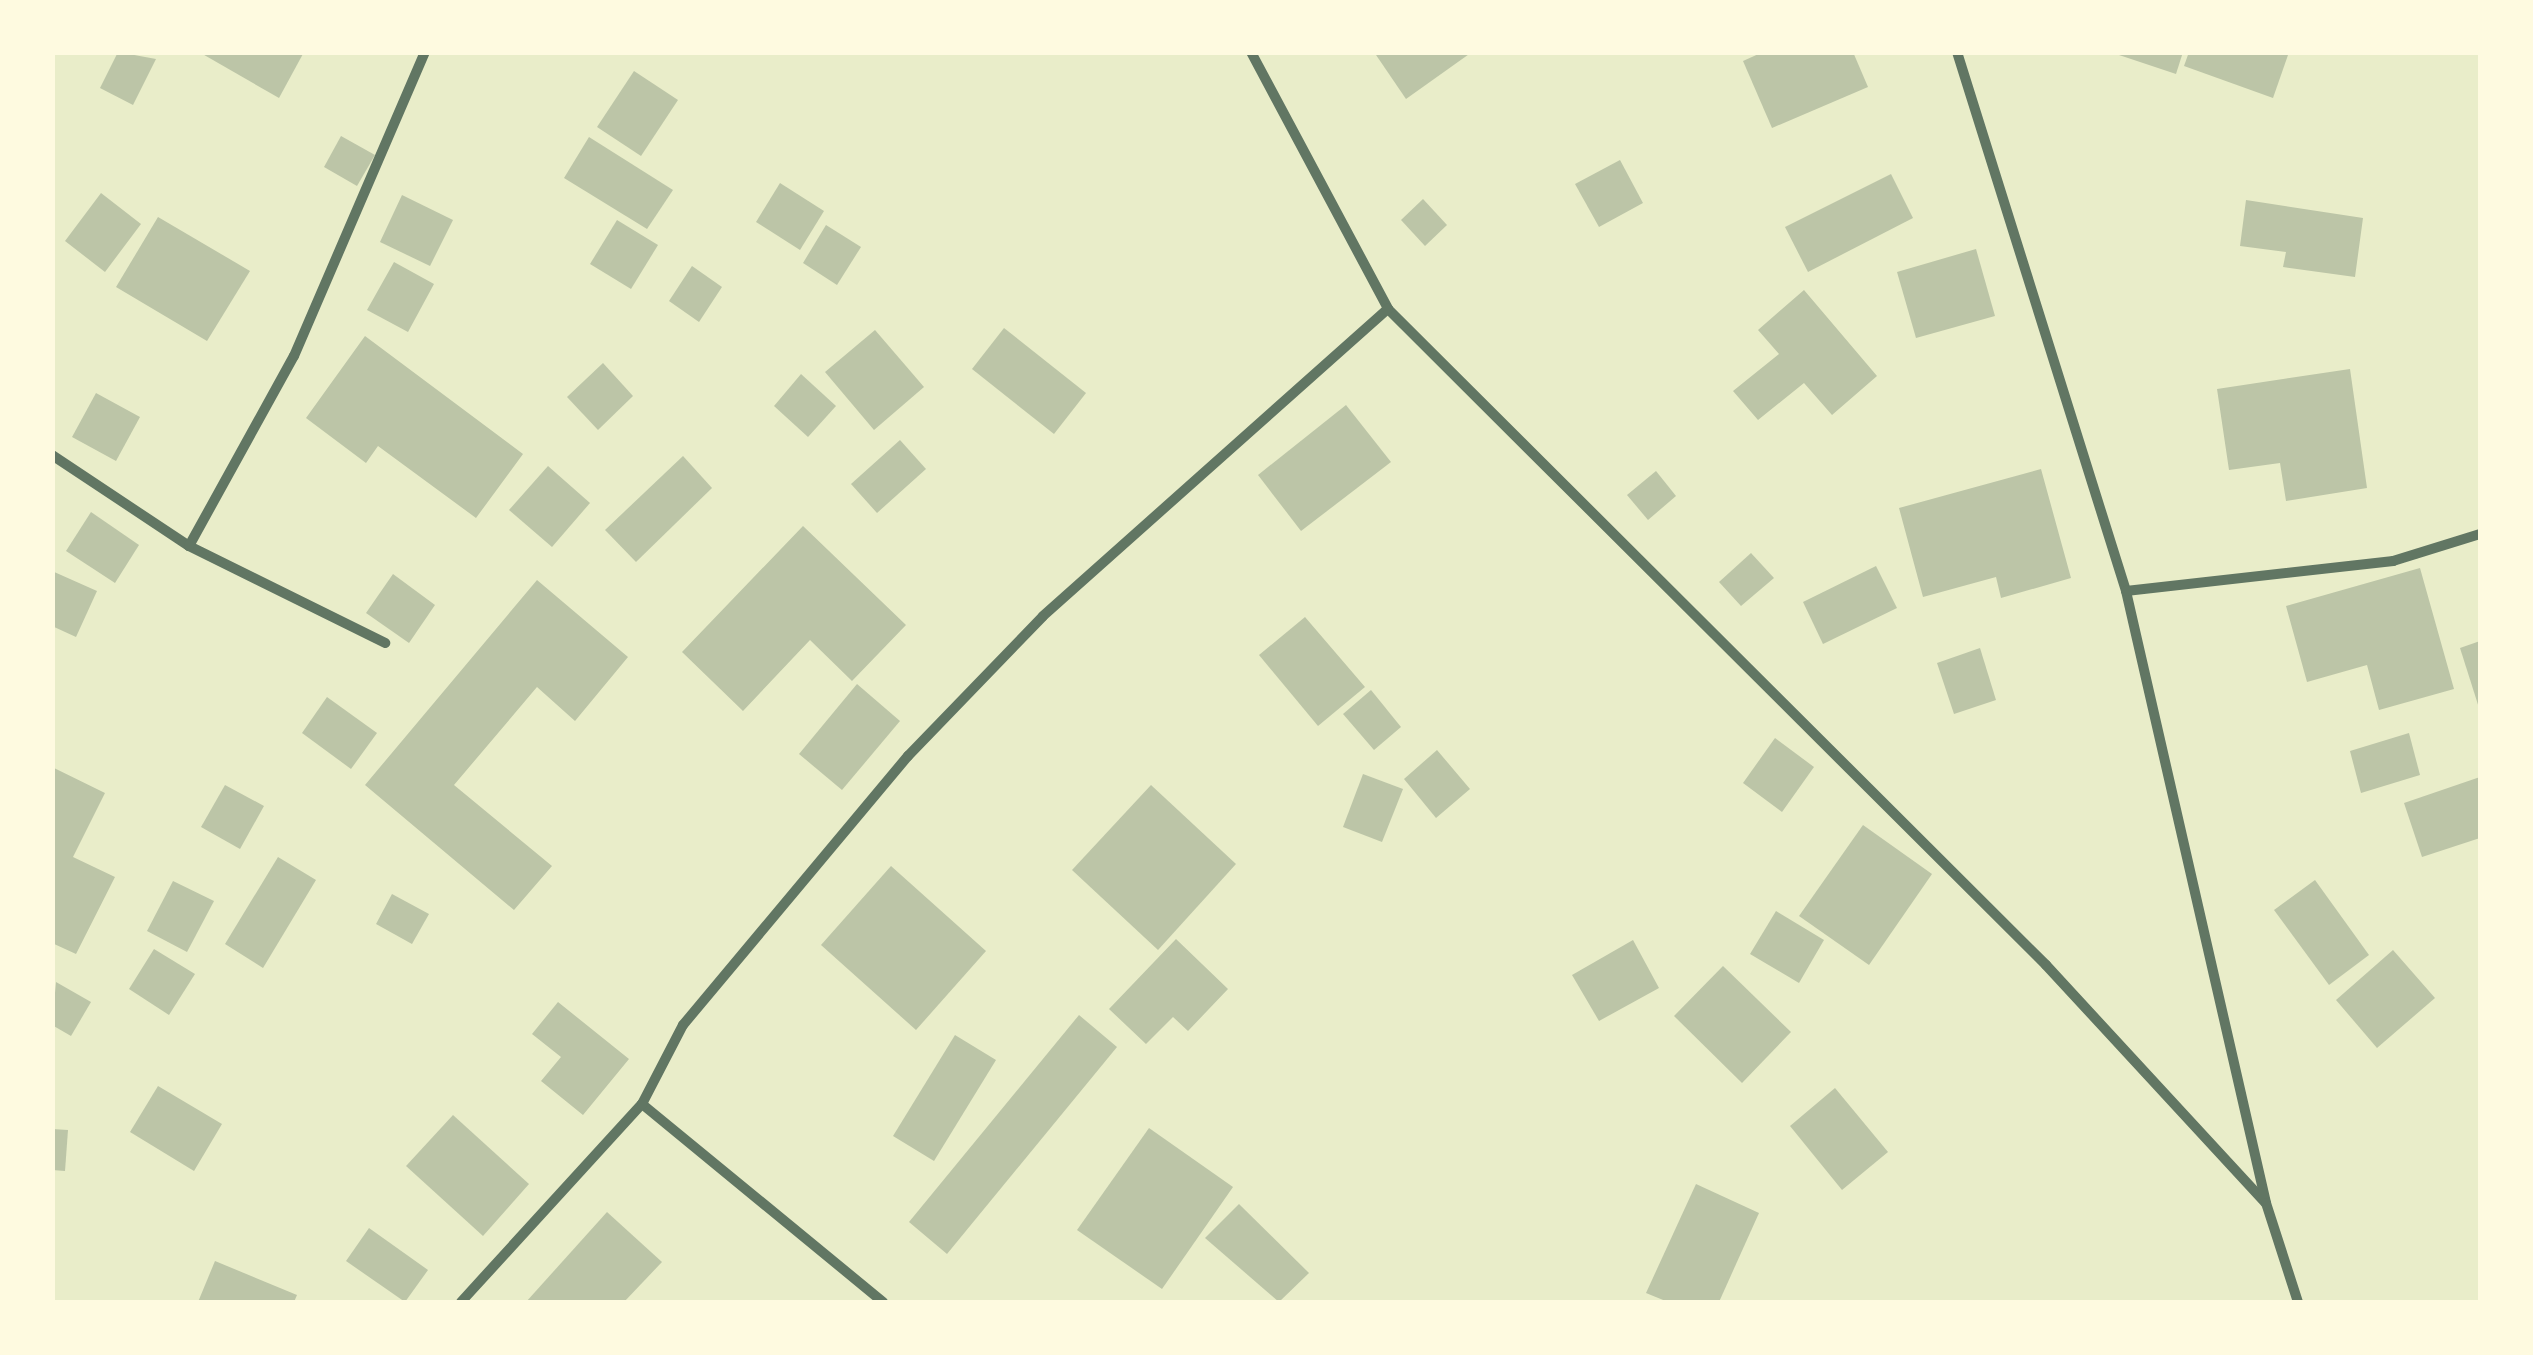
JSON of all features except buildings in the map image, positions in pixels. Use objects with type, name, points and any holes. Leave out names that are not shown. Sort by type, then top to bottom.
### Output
[{"type":"street","points":[[189,546],[294,356],[424,52]]},
{"type":"street","points":[[1251,52],[1388,309],[2046,964],[2266,1203]]},
{"type":"street","points":[[1957,52],[2126,590],[2266,1203],[2298,1302]]},
{"type":"street","points":[[461,1302],[642,1104],[682,1025],[908,756],[1044,616],[1388,309]]},
{"type":"street","points":[[52,456],[189,546],[384,644]]},
{"type":"street","points":[[2126,590],[2394,560],[2480,534]]},
{"type":"street","points":[[642,1104],[883,1302]]}]
